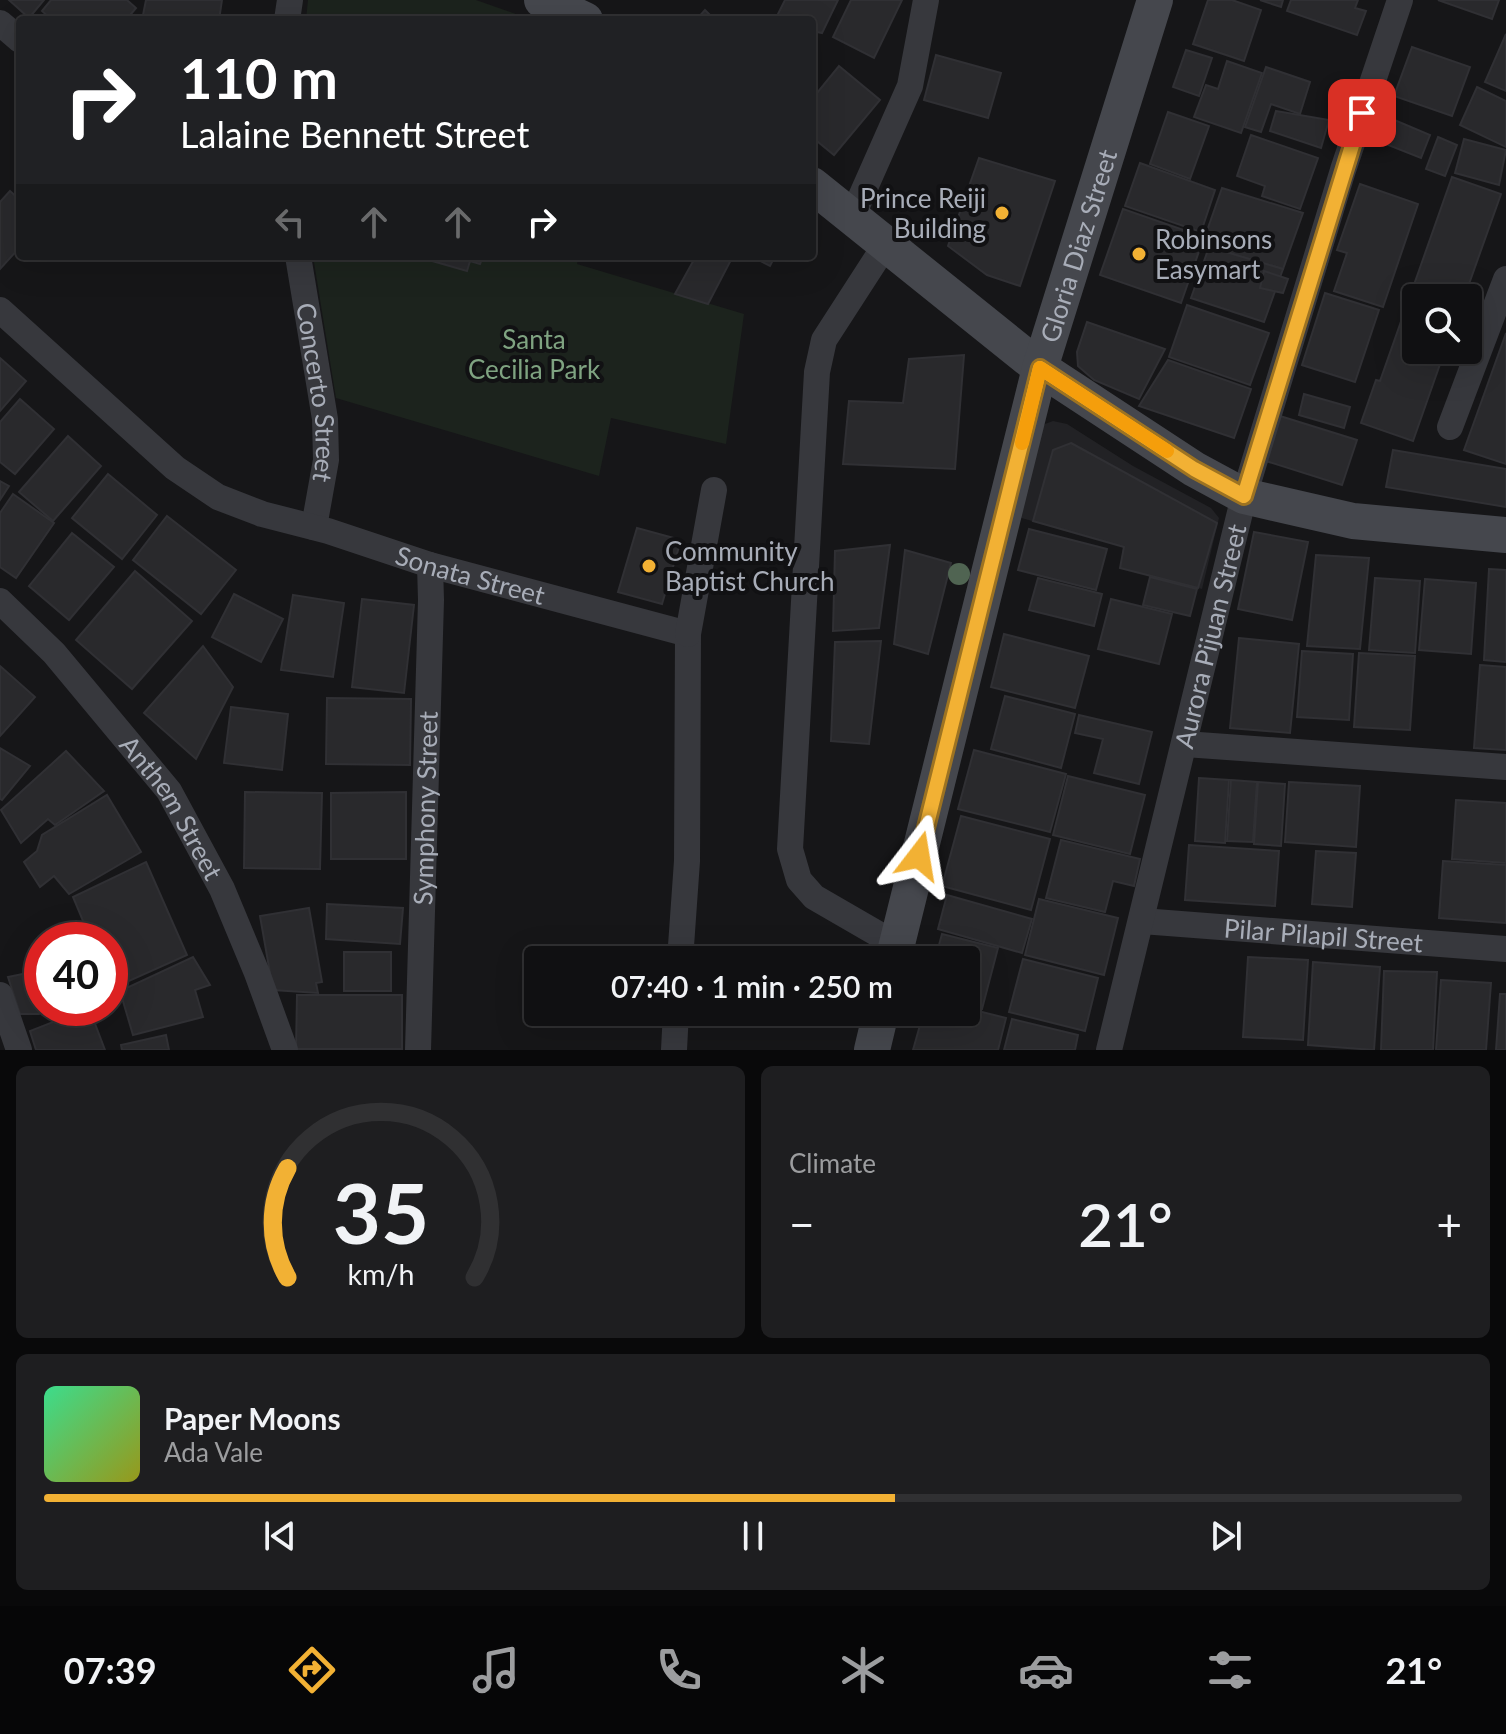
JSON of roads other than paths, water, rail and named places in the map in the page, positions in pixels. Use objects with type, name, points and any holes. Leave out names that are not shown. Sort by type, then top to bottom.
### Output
[{"type":"street","points":[[542,0],[576,16]]},
{"type":"street","points":[[852,217],[910,86],[926,0]]},
{"type":"street","name":"Gloria Diaz Street","points":[[896,946],[1040,368],[1155,0]]},
{"type":"street","name":"Aurora Pijuan Street","points":[[1109,1050],[1244,496],[1343,170],[1400,0]]},
{"type":"street","points":[[0,23],[16,37]]},
{"type":"street","points":[[816,188],[1040,368],[1194,469],[1244,496],[1353,521],[1506,535]]},
{"type":"street","points":[[886,244],[824,340],[817,372],[790,849],[799,880],[814,897],[886,946]]},
{"type":"street","name":"Concerto Street","points":[[299,260],[325,419],[326,460],[314,527]]},
{"type":"street","points":[[1450,427],[1506,279]]},
{"type":"street","name":"Sonata Street","points":[[0,310],[175,468],[218,497],[262,514],[314,527],[430,565],[688,634]]},
{"type":"street","points":[[681,946],[687,861],[688,634],[714,490]]},
{"type":"street","name":"Symphony Street","points":[[418,1050],[430,565]]},
{"type":"street","name":"Anthem Street","points":[[0,601],[54,653],[169,791],[222,889],[285,1050]]},
{"type":"street","points":[[1185,744],[1506,767]]},
{"type":"street","name":"Pilar Pilapil Street","points":[[1142,921],[1506,949]]},
{"type":"street","points":[[0,995],[19,1050]]},
{"type":"street","points":[[674,1050],[675,1026]]},
{"type":"street","points":[[872,1050],[878,1026]]},
{"type":"place","name":"Prince Reiji Building","points":[[1002,213]]},
{"type":"place","name":"Robinsons Easymart","points":[[1139,254]]},
{"type":"place","name":"Community Baptist Church","points":[[649,566]]},
{"type":"park label","name":"Santa Cecilia Park","points":[[534,354]]}]
